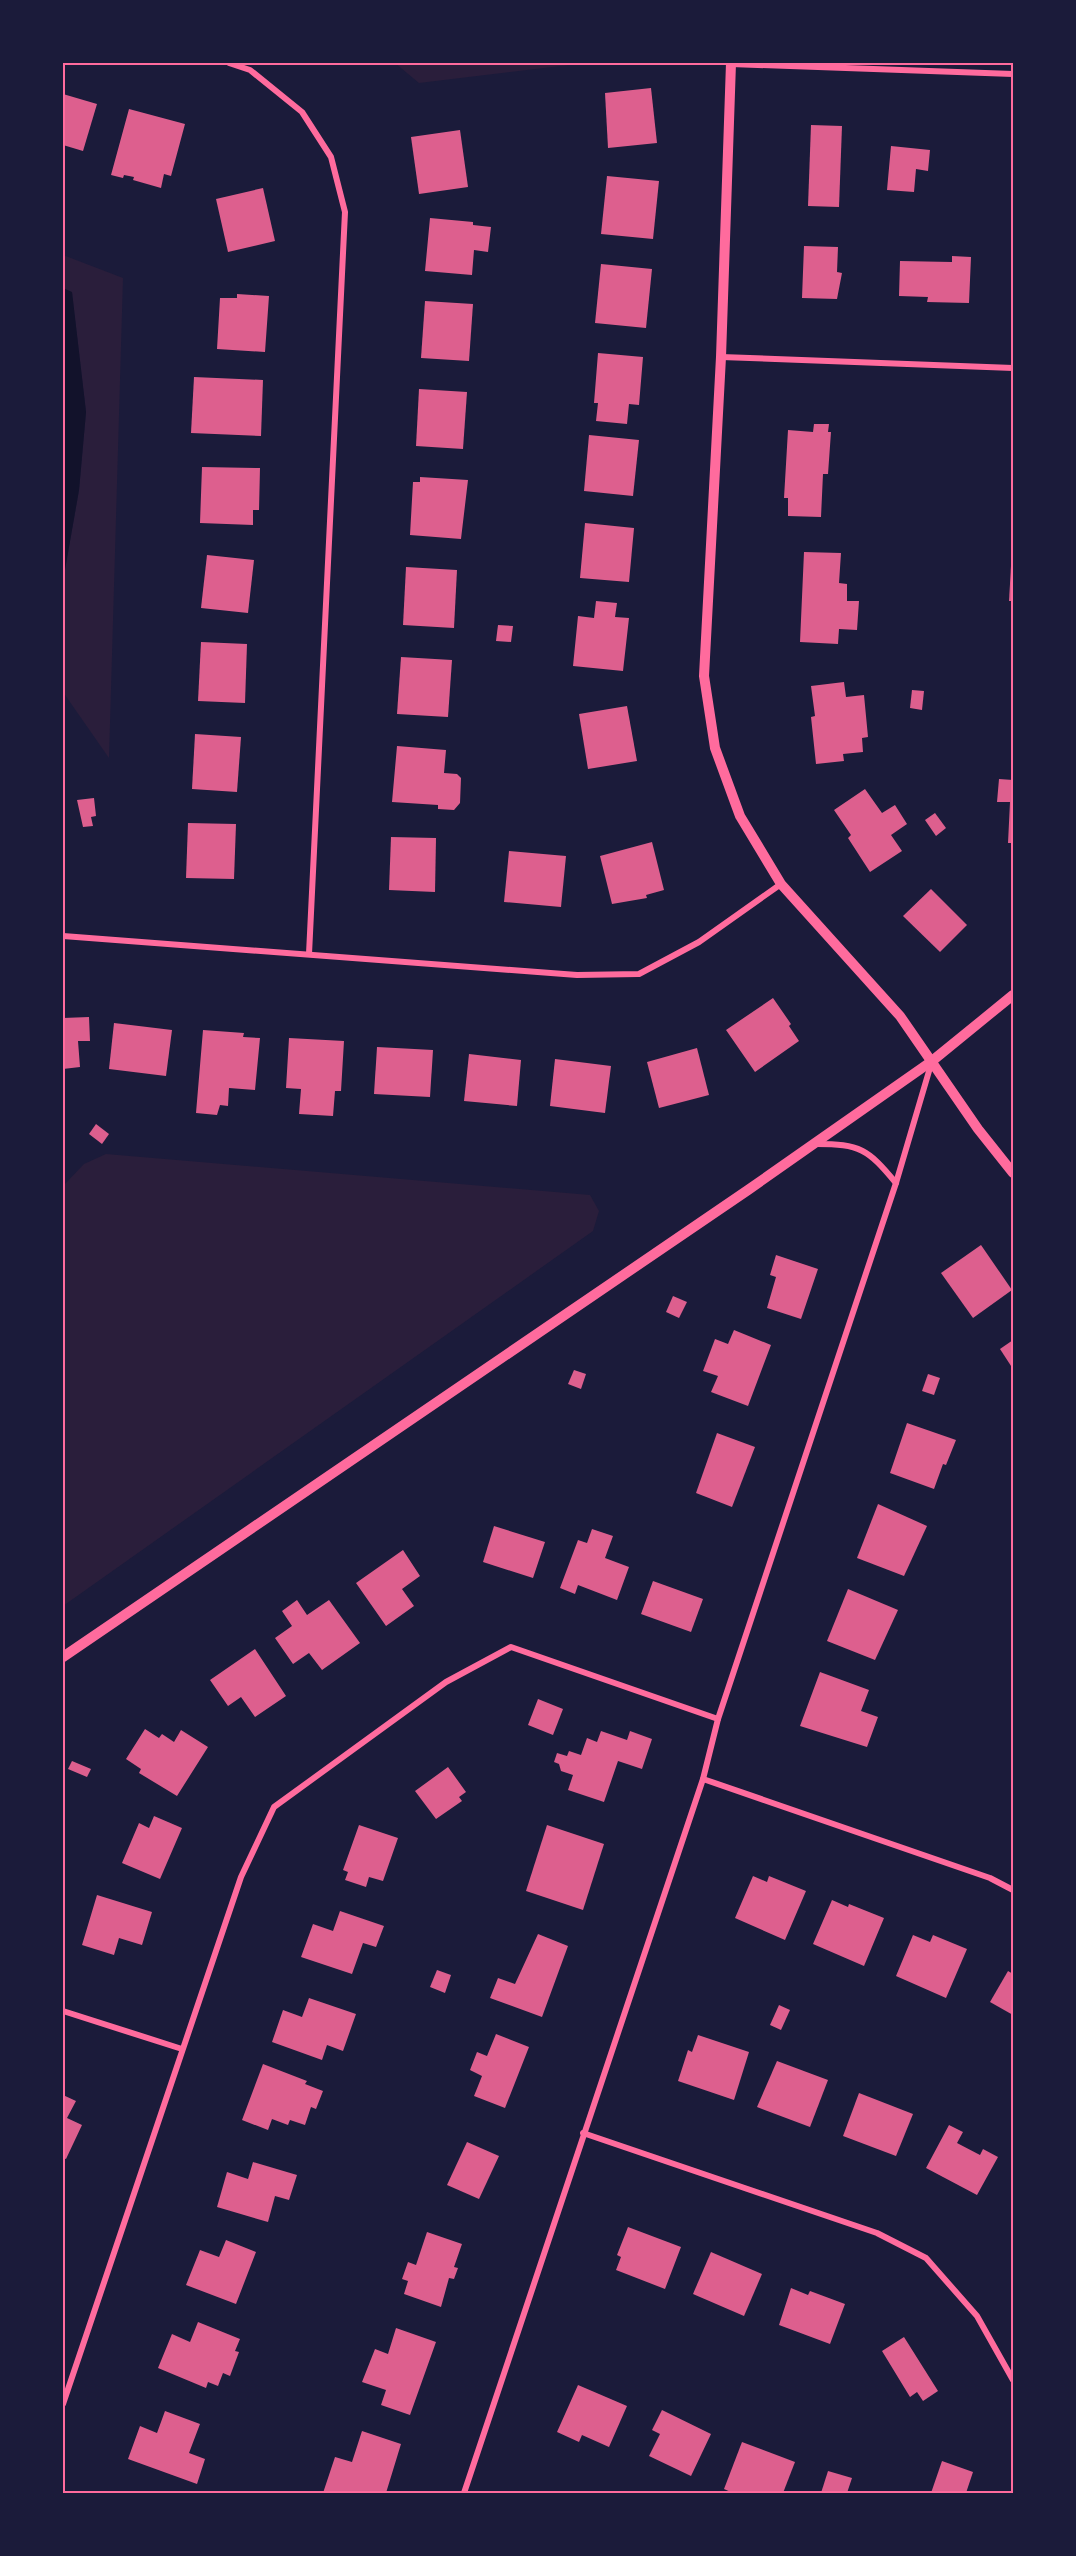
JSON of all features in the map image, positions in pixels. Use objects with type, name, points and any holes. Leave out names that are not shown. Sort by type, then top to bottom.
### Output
[{"type":"street","points":[[229,63],[250,70],[302,112],[331,157],[345,212],[309,954]]},
{"type":"street","points":[[1013,74],[731,63],[721,357],[704,676],[715,748],[740,816],[781,884],[900,1016],[978,1129],[1013,1173]]},
{"type":"street","points":[[721,357],[1013,368]]},
{"type":"street","points":[[63,936],[577,975],[639,974],[699,942],[781,884]]},
{"type":"street","points":[[63,1657],[748,1190],[932,1061],[1013,995]]},
{"type":"street","points":[[464,2493],[703,1779],[718,1719],[896,1183],[932,1061]]},
{"type":"street","points":[[812,1144],[852,1146],[878,1160],[896,1183]]},
{"type":"street","points":[[63,2404],[241,1877],[273,1807],[446,1682],[511,1647],[718,1719]]},
{"type":"street","points":[[703,1779],[990,1878],[1013,1890]]},
{"type":"street","points":[[63,2011],[182,2049]]},
{"type":"street","points":[[583,2133],[878,2233],[926,2258],[977,2316],[1013,2380]]},
{"type":"shaded area","points":[[395,63],[586,63],[419,83]]},
{"type":"shaded area","points":[[63,255],[123,278],[109,758],[63,692],[63,581],[79,490],[86,412],[72,293],[63,288]]},
{"type":"shaded area","points":[[63,288],[72,292],[86,412],[79,490],[63,581]]},
{"type":"shaded area","points":[[106,1154],[590,1195],[599,1211],[593,1231],[63,1606],[63,1186],[84,1164]]},
{"type":"building","points":[[651,88],[657,143],[608,148],[605,93]]},
{"type":"building","points":[[63,94],[97,104],[83,151],[63,145]]},
{"type":"building","points":[[129,109],[185,124],[171,176],[164,174],[161,188],[133,180],[134,177],[124,175],[123,178],[111,175]]},
{"type":"building","points":[[811,125],[842,126],[839,207],[808,206]]},
{"type":"building","points":[[460,130],[468,187],[419,194],[411,137]]},
{"type":"building","points":[[891,146],[930,150],[928,171],[916,169],[914,192],[887,190]]},
{"type":"building","points":[[607,176],[659,181],[653,239],[601,234]]},
{"type":"building","points":[[263,188],[275,241],[228,252],[216,199]]},
{"type":"building","points":[[430,218],[473,222],[473,225],[491,227],[488,252],[474,250],[472,275],[425,271]]},
{"type":"building","points":[[804,246],[838,247],[837,272],[842,273],[837,299],[802,298]]},
{"type":"building","points":[[952,256],[971,257],[969,303],[927,302],[928,297],[899,296],[900,261],[952,262]]},
{"type":"building","points":[[601,264],[652,269],[646,328],[595,323]]},
{"type":"building","points":[[237,294],[269,296],[265,352],[217,349],[220,298],[237,298]]},
{"type":"building","points":[[425,301],[473,304],[469,361],[421,358]]},
{"type":"building","points":[[598,353],[643,357],[639,405],[629,404],[627,424],[596,421],[598,403],[594,403]]},
{"type":"building","points":[[194,377],[263,380],[261,436],[191,433]]},
{"type":"building","points":[[419,389],[467,392],[463,449],[416,446]]},
{"type":"building","points":[[814,424],[829,424],[828,432],[831,432],[828,474],[823,474],[821,517],[788,516],[788,498],[784,498],[788,430],[813,432]]},
{"type":"building","points":[[589,435],[639,440],[633,496],[584,491]]},
{"type":"building","points":[[202,467],[260,468],[259,510],[253,510],[253,525],[200,523]]},
{"type":"building","points":[[420,477],[468,480],[461,539],[410,535],[413,482],[420,482]]},
{"type":"building","points":[[585,523],[634,528],[629,582],[580,578]]},
{"type":"building","points":[[804,552],[841,553],[839,583],[847,584],[847,601],[859,601],[857,630],[839,629],[838,644],[800,642]]},
{"type":"building","points":[[207,555],[254,560],[248,613],[201,608]]},
{"type":"building","points":[[1011,566],[1013,566],[1013,601],[1009,601]]},
{"type":"building","points":[[406,567],[457,570],[454,628],[403,625]]},
{"type":"building","points":[[596,601],[617,603],[615,617],[629,618],[623,671],[573,666],[578,616],[594,618]]},
{"type":"building","points":[[498,625],[513,626],[511,642],[496,641]]},
{"type":"building","points":[[201,642],[247,644],[245,703],[198,701]]},
{"type":"building","points":[[401,657],[452,660],[448,717],[397,714]]},
{"type":"building","points":[[844,682],[846,697],[864,695],[868,737],[862,738],[863,752],[843,754],[844,761],[816,764],[811,717],[815,716],[811,686]]},
{"type":"building","points":[[912,690],[924,691],[922,710],[910,708]]},
{"type":"building","points":[[627,706],[637,761],[588,769],[579,714]]},
{"type":"building","points":[[195,734],[241,737],[237,792],[192,789]]},
{"type":"building","points":[[397,746],[446,750],[444,773],[457,774],[461,778],[460,803],[454,810],[438,809],[438,805],[392,802]]},
{"type":"building","points":[[999,779],[1013,780],[1013,843],[1008,843],[1010,802],[997,802]]},
{"type":"building","points":[[865,789],[882,813],[895,805],[907,824],[891,835],[902,851],[870,872],[848,838],[851,835],[834,810]]},
{"type":"building","points":[[94,798],[96,816],[91,817],[93,826],[83,827],[77,800]]},
{"type":"building","points":[[935,813],[946,828],[936,836],[925,820]]},
{"type":"building","points":[[188,823],[236,824],[234,879],[186,878]]},
{"type":"building","points":[[391,837],[436,838],[435,892],[389,890]]},
{"type":"building","points":[[652,842],[664,890],[646,895],[647,898],[612,904],[600,856]]},
{"type":"building","points":[[509,851],[566,856],[561,907],[504,902]]},
{"type":"building","points":[[931,889],[967,925],[940,952],[903,916]]},
{"type":"building","points":[[773,998],[791,1024],[789,1026],[799,1041],[755,1072],[726,1030]]},
{"type":"building","points":[[89,1017],[90,1041],[78,1041],[80,1067],[63,1069],[63,1018]]},
{"type":"building","points":[[114,1023],[172,1030],[166,1076],[109,1069]]},
{"type":"building","points":[[203,1030],[244,1033],[243,1037],[260,1038],[255,1090],[229,1088],[228,1106],[220,1105],[217,1115],[196,1113]]},
{"type":"building","points":[[289,1038],[344,1041],[341,1091],[335,1091],[333,1116],[299,1114],[301,1089],[286,1088]]},
{"type":"building","points":[[377,1047],[433,1050],[430,1097],[374,1094]]},
{"type":"building","points":[[697,1048],[709,1095],[659,1108],[647,1062]]},
{"type":"building","points":[[469,1054],[521,1060],[517,1106],[464,1101]]},
{"type":"building","points":[[555,1059],[611,1066],[605,1113],[550,1106]]},
{"type":"building","points":[[96,1124],[109,1134],[102,1144],[89,1134]]},
{"type":"building","points":[[981,1245],[1012,1290],[973,1318],[941,1273]]},
{"type":"building","points":[[776,1255],[818,1269],[801,1319],[767,1308],[776,1277],[770,1275]]},
{"type":"building","points":[[673,1296],[687,1302],[679,1318],[666,1312]]},
{"type":"building","points":[[734,1330],[771,1345],[748,1406],[711,1392],[718,1376],[703,1371],[715,1339],[728,1344]]},
{"type":"building","points":[[1013,1340],[1013,1369],[1000,1349]]},
{"type":"building","points":[[574,1370],[586,1374],[581,1389],[568,1384]]},
{"type":"building","points":[[928,1374],[940,1378],[934,1395],[922,1391]]},
{"type":"building","points":[[907,1423],[956,1440],[946,1465],[943,1464],[934,1489],[890,1473]]},
{"type":"building","points":[[717,1433],[755,1447],[732,1507],[696,1493]]},
{"type":"building","points":[[878,1504],[927,1526],[904,1576],[857,1558]]},
{"type":"building","points":[[494,1526],[545,1542],[533,1578],[483,1562]]},
{"type":"building","points":[[592,1529],[613,1536],[605,1558],[629,1567],[617,1600],[578,1585],[575,1594],[560,1588],[578,1540],[587,1543]]},
{"type":"building","points":[[403,1550],[420,1576],[402,1589],[414,1606],[386,1626],[356,1583]]},
{"type":"building","points":[[653,1581],[703,1599],[691,1632],[641,1614]]},
{"type":"building","points":[[848,1589],[898,1610],[875,1660],[827,1641]]},
{"type":"building","points":[[297,1600],[307,1615],[329,1600],[360,1643],[322,1670],[309,1653],[293,1664],[275,1638],[292,1626],[282,1611]]},
{"type":"building","points":[[255,1649],[286,1696],[255,1717],[241,1697],[228,1706],[210,1680]]},
{"type":"building","points":[[820,1672],[869,1690],[861,1711],[878,1717],[867,1747],[800,1726]]},
{"type":"building","points":[[538,1699],[563,1709],[553,1735],[528,1725]]},
{"type":"building","points":[[145,1729],[159,1738],[162,1734],[174,1742],[181,1730],[208,1747],[177,1796],[139,1773],[141,1769],[126,1759]]},
{"type":"building","points":[[601,1731],[627,1740],[630,1731],[652,1739],[642,1769],[618,1761],[604,1802],[568,1790],[573,1775],[561,1771],[559,1764],[554,1762],[557,1753],[567,1756],[569,1751],[581,1755],[587,1738],[597,1742]]},
{"type":"building","points":[[72,1761],[91,1769],[87,1777],[68,1769]]},
{"type":"building","points":[[448,1767],[466,1792],[459,1797],[462,1801],[436,1819],[415,1791]]},
{"type":"building","points":[[154,1816],[182,1828],[160,1879],[122,1863],[139,1823],[149,1828]]},
{"type":"building","points":[[359,1825],[398,1838],[383,1881],[369,1877],[366,1887],[345,1880],[348,1872],[343,1870]]},
{"type":"building","points":[[547,1825],[604,1844],[583,1910],[526,1891]]},
{"type":"building","points":[[753,1876],[767,1882],[769,1876],[806,1891],[785,1940],[735,1918]]},
{"type":"building","points":[[97,1895],[152,1912],[142,1945],[119,1938],[114,1955],[82,1945]]},
{"type":"building","points":[[832,1900],[884,1918],[864,1966],[813,1944]]},
{"type":"building","points":[[340,1911],[384,1926],[376,1947],[363,1943],[352,1974],[301,1957],[313,1924],[333,1931]]},
{"type":"building","points":[[538,1934],[568,1946],[542,2017],[490,1998],[498,1978],[515,1984]]},
{"type":"building","points":[[913,1935],[930,1942],[933,1935],[967,1949],[946,1998],[896,1976]]},
{"type":"building","points":[[437,1970],[451,1975],[445,1993],[430,1987]]},
{"type":"building","points":[[1008,1971],[1013,1974],[1013,2015],[990,2002]]},
{"type":"building","points":[[309,1998],[356,2014],[343,2051],[327,2045],[322,2060],[272,2042],[283,2010],[302,2017]]},
{"type":"building","points":[[779,2005],[790,2010],[781,2030],[770,2025]]},
{"type":"building","points":[[496,2034],[529,2047],[505,2108],[474,2096],[482,2076],[470,2070],[477,2052],[487,2056]]},
{"type":"building","points":[[698,2035],[749,2052],[734,2100],[678,2081],[688,2050],[692,2052]]},
{"type":"building","points":[[777,2061],[828,2080],[810,2127],[757,2107]]},
{"type":"building","points":[[263,2064],[307,2081],[305,2084],[323,2091],[316,2109],[311,2107],[305,2125],[290,2120],[288,2125],[272,2119],[268,2130],[242,2120]]},
{"type":"building","points":[[859,2093],[913,2114],[896,2156],[843,2136]]},
{"type":"building","points":[[63,2095],[76,2101],[67,2118],[82,2125],[66,2159],[63,2158]]},
{"type":"building","points":[[949,2125],[963,2132],[957,2143],[980,2155],[983,2149],[998,2157],[977,2195],[926,2168]]},
{"type":"building","points":[[467,2142],[499,2156],[479,2199],[447,2185]]},
{"type":"building","points":[[253,2162],[297,2175],[289,2200],[275,2196],[268,2222],[217,2207],[227,2172],[248,2179]]},
{"type":"building","points":[[628,2227],[681,2247],[665,2289],[616,2270],[621,2257],[617,2255]]},
{"type":"building","points":[[427,2232],[462,2244],[454,2267],[458,2268],[454,2279],[449,2278],[441,2307],[404,2294],[408,2281],[402,2279],[408,2262],[416,2265]]},
{"type":"building","points":[[226,2240],[256,2252],[236,2304],[186,2285],[200,2250],[219,2257]]},
{"type":"building","points":[[711,2252],[762,2274],[744,2316],[693,2294]]},
{"type":"building","points":[[791,2288],[808,2295],[810,2291],[845,2304],[830,2344],[779,2325]]},
{"type":"building","points":[[198,2322],[240,2339],[235,2351],[239,2352],[230,2376],[223,2373],[218,2386],[208,2382],[206,2388],[158,2368],[172,2334],[190,2342]]},
{"type":"building","points":[[396,2328],[436,2342],[410,2415],[381,2405],[386,2390],[362,2382],[375,2349],[388,2354]]},
{"type":"building","points":[[904,2337],[938,2391],[923,2401],[917,2392],[910,2397],[882,2351]]},
{"type":"building","points":[[578,2385],[627,2406],[609,2447],[582,2435],[579,2442],[557,2432]]},
{"type":"building","points":[[662,2410],[711,2434],[691,2476],[649,2456],[660,2434],[652,2430]]},
{"type":"building","points":[[165,2411],[200,2424],[189,2453],[205,2459],[197,2484],[128,2459],[140,2426],[157,2433]]},
{"type":"building","points":[[362,2431],[401,2444],[386,2493],[323,2493],[335,2457],[352,2462]]},
{"type":"building","points":[[742,2442],[795,2462],[783,2493],[733,2493],[724,2489]]},
{"type":"building","points":[[942,2461],[973,2472],[966,2493],[931,2493]]},
{"type":"building","points":[[828,2471],[852,2478],[847,2493],[821,2493]]}]
